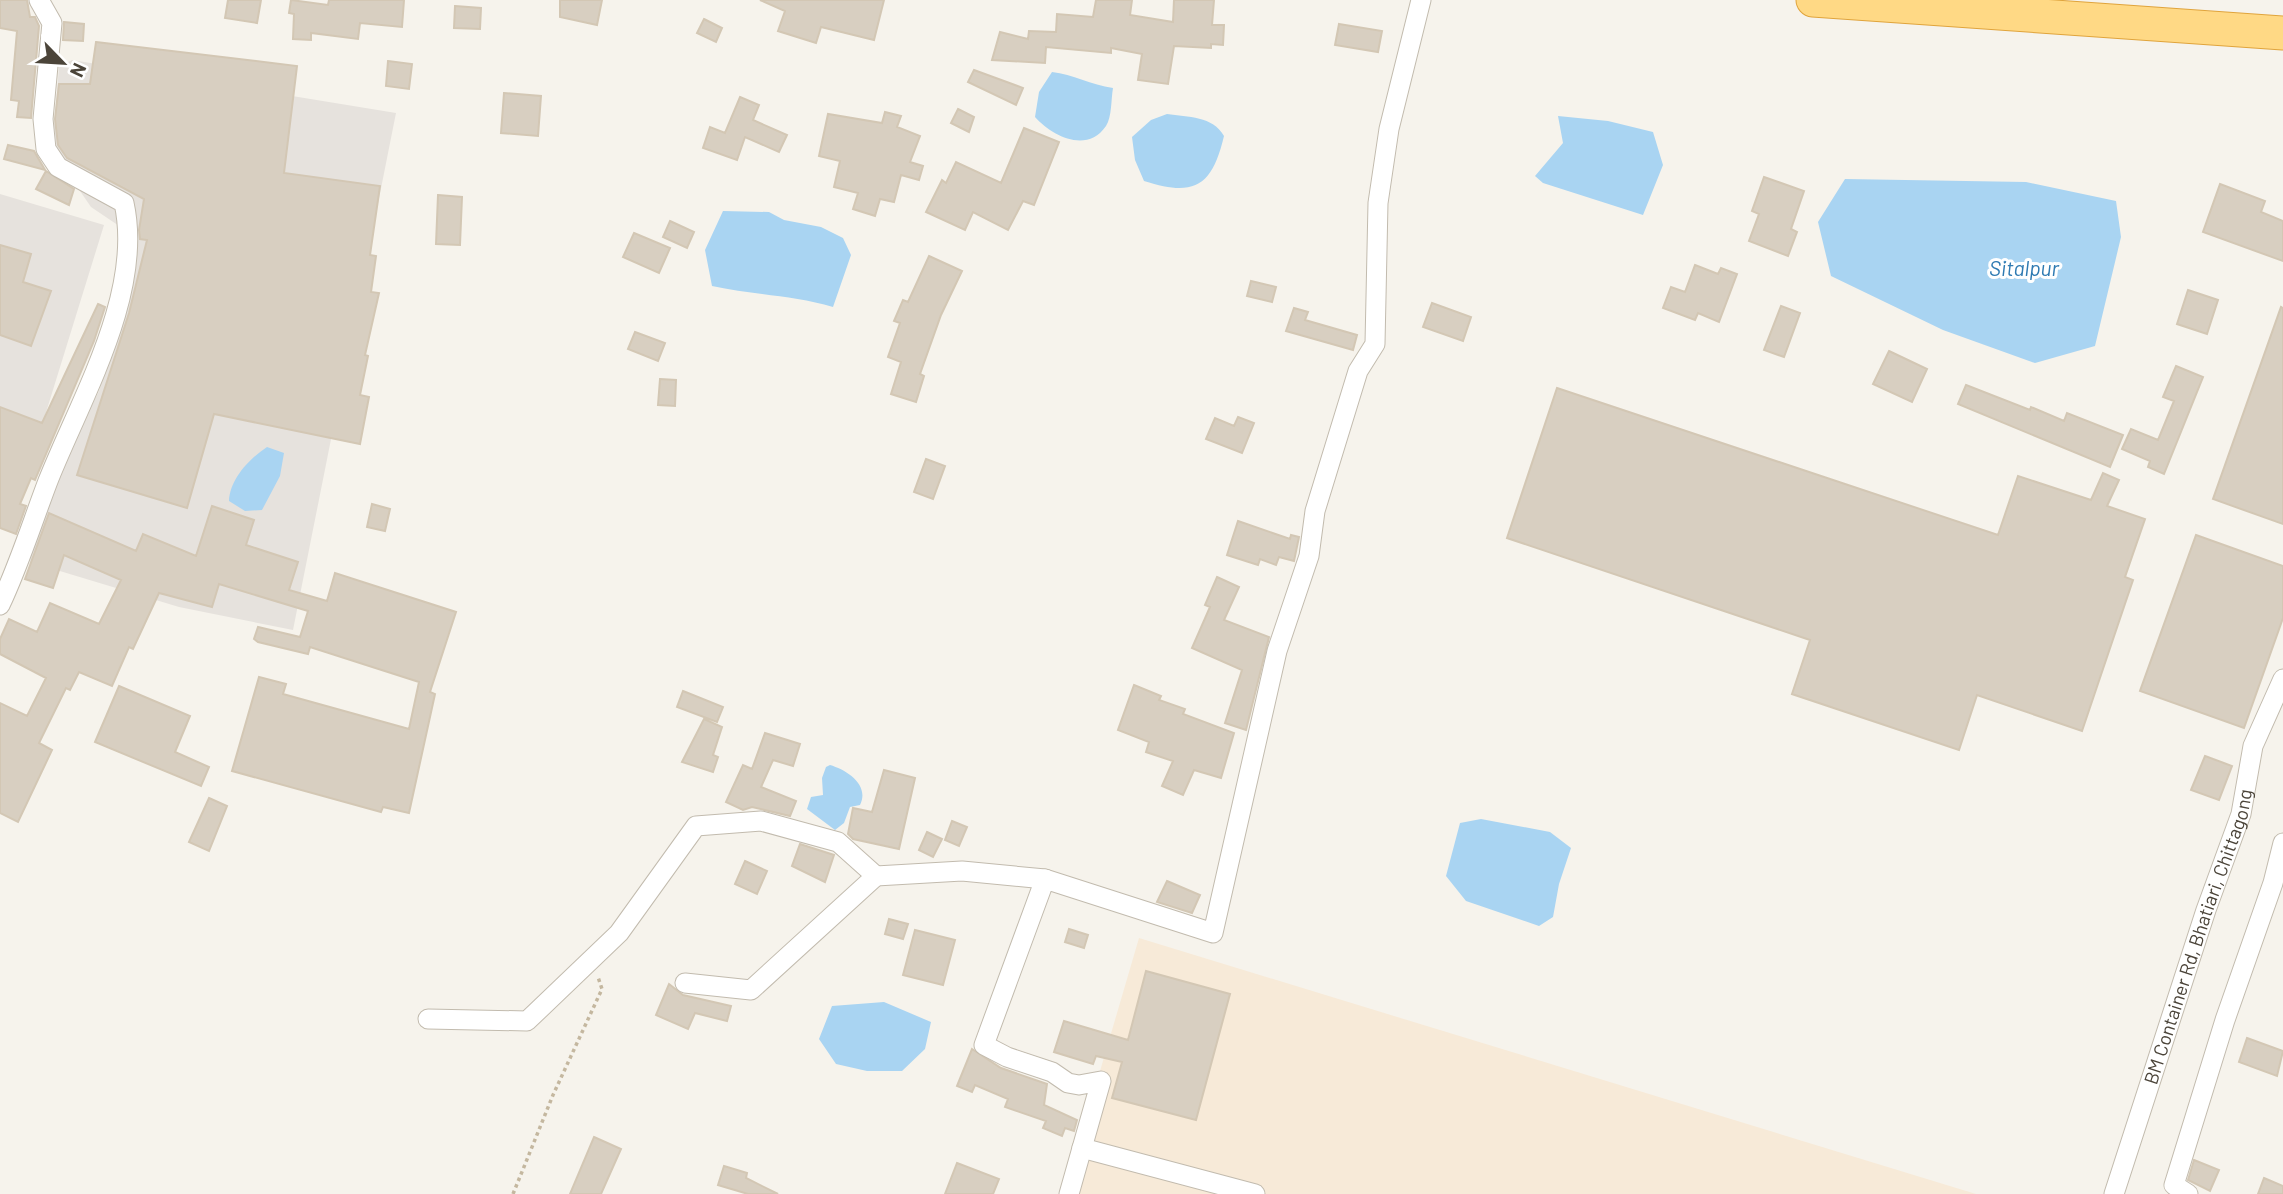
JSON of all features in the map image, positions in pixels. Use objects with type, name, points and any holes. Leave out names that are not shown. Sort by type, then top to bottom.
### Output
[{"type":"highway","points":[[1813,0],[2283,33]]},
{"type":"street","points":[[0,606],[103,353],[128,249],[124,203],[58,167],[46,149],[43,119],[52,23],[39,0]]},
{"type":"street","points":[[685,983],[751,990],[876,876],[962,871],[1045,878],[1213,933],[1277,651],[1309,556],[1315,511],[1358,371],[1375,344],[1378,202],[1389,129],[1421,0]]},
{"type":"street","name":"BM Container Rd, Bhatiari, Chittagong","points":[[2114,1194],[2206,910],[2241,814],[2253,746],[2283,679]]},
{"type":"street","points":[[428,1019],[527,1021],[619,933],[696,826],[761,821],[838,842],[876,876]]},
{"type":"street","points":[[2188,1194],[2175,1185],[2186,1139],[2273,883],[2283,843]]},
{"type":"street","points":[[1045,878],[984,1045],[1007,1057],[1052,1072],[1068,1083],[1079,1085],[1101,1081],[1069,1194]]},
{"type":"street","points":[[1082,1148],[1255,1194]]},
{"type":"path","points":[[513,1194],[553,1095],[602,989],[593,958]]},
{"type":"shaded area","points":[[72,60],[396,113],[293,630],[179,607],[30,562],[34,533],[49,491],[99,391],[130,281],[134,236],[91,207],[58,159],[54,127],[59,67]]},
{"type":"shaded area","points":[[0,194],[104,225],[9,532],[0,527]]},
{"type":"shaded area","points":[[1139,938],[1976,1194],[1064,1194]]},
{"type":"water","points":[[1052,72],[1113,88],[1108,122],[1098,134],[1089,139],[1070,139],[1060,136],[1035,117],[1039,92]]},
{"type":"water","points":[[1167,114],[1207,121],[1224,136],[1213,167],[1207,177],[1198,184],[1176,188],[1144,181],[1135,160],[1132,137],[1151,120]]},
{"type":"water","points":[[1558,116],[1608,121],[1653,132],[1663,165],[1643,215],[1543,183],[1535,176],[1563,143]]},
{"type":"water","name":"Sitalpur","points":[[1845,179],[2026,182],[2116,201],[2121,237],[2095,346],[2035,363],[1943,330],[1831,276],[1818,222]]},
{"type":"water","points":[[723,211],[769,212],[784,220],[821,227],[843,238],[851,255],[833,307],[712,286],[705,250]]},
{"type":"water","points":[[267,447],[284,453],[280,476],[262,510],[245,511],[229,501],[230,493],[247,464]]},
{"type":"water","points":[[830,765],[855,779],[862,791],[860,805],[850,807],[844,823],[835,830],[807,809],[811,797],[823,795],[822,778],[826,767]]},
{"type":"water","points":[[1481,819],[1550,832],[1571,848],[1559,884],[1553,917],[1539,926],[1466,901],[1446,876],[1460,823]]},
{"type":"water","points":[[884,1002],[931,1022],[925,1049],[902,1071],[867,1071],[836,1064],[819,1039],[832,1006]]},
{"type":"building","points":[[0,0],[27,0],[30,17],[35,17],[39,26],[31,118],[17,117],[19,101],[11,100],[17,31],[0,28]]},
{"type":"building","points":[[228,0],[261,0],[257,23],[225,18]]},
{"type":"building","points":[[291,0],[328,5],[329,0],[404,0],[402,27],[360,23],[358,39],[311,33],[311,40],[293,39],[294,14],[289,13]]},
{"type":"building","points":[[560,0],[602,0],[597,25],[560,17]]},
{"type":"building","points":[[760,0],[884,0],[874,40],[821,27],[816,43],[778,31],[785,11]]},
{"type":"building","points":[[1096,0],[1132,0],[1130,15],[1173,22],[1174,0],[1214,0],[1212,25],[1224,25],[1223,45],[1211,44],[1211,48],[1174,46],[1168,84],[1138,80],[1142,54],[1111,48],[1111,53],[1046,47],[1045,63],[992,60],[1000,32],[1028,39],[1029,31],[1056,32],[1057,14],[1093,17]]},
{"type":"building","points":[[455,6],[481,8],[480,29],[454,28]]},
{"type":"building","points":[[704,19],[722,28],[716,42],[697,33]]},
{"type":"building","points":[[64,22],[84,24],[83,41],[63,40]]},
{"type":"building","points":[[1339,24],[1382,31],[1378,52],[1335,45]]},
{"type":"building","points":[[96,42],[297,66],[284,173],[380,186],[370,255],[376,256],[371,292],[379,293],[365,355],[368,356],[360,395],[369,397],[360,444],[214,414],[187,508],[77,475],[129,313],[147,240],[140,239],[139,230],[144,199],[67,158],[58,145],[55,119],[59,84],[90,84]]},
{"type":"building","points":[[388,61],[412,64],[409,89],[386,86]]},
{"type":"building","points":[[974,70],[1023,88],[1016,105],[968,82]]},
{"type":"building","points":[[504,93],[541,96],[538,136],[501,133]]},
{"type":"building","points":[[740,97],[759,105],[753,120],[787,135],[779,152],[745,137],[737,160],[703,148],[710,127],[725,133]]},
{"type":"building","points":[[958,109],[974,117],[969,132],[951,123]]},
{"type":"building","points":[[885,112],[901,116],[897,127],[920,136],[910,162],[923,166],[919,180],[901,175],[894,202],[880,199],[875,216],[853,209],[858,193],[834,187],[840,161],[819,156],[828,114],[882,123]]},
{"type":"building","points":[[1024,128],[1059,142],[1034,205],[1023,201],[1008,230],[973,212],[965,230],[926,212],[942,180],[946,183],[956,162],[1001,183]]},
{"type":"building","points":[[8,145],[34,151],[45,170],[4,159]]},
{"type":"building","points":[[46,171],[74,189],[69,205],[36,189]]},
{"type":"building","points":[[1764,177],[1804,191],[1791,229],[1797,232],[1788,256],[1749,241],[1759,214],[1752,211]]},
{"type":"building","points":[[2220,184],[2265,201],[2261,212],[2283,221],[2283,261],[2203,232]]},
{"type":"building","points":[[438,195],[462,197],[460,245],[436,244]]},
{"type":"building","points":[[670,221],[694,232],[687,248],[663,237]]},
{"type":"building","points":[[634,233],[670,248],[659,273],[623,257]]},
{"type":"building","points":[[0,245],[31,254],[23,282],[51,291],[31,346],[0,335]]},
{"type":"building","points":[[929,256],[962,271],[941,315],[920,374],[924,376],[916,402],[891,394],[901,362],[888,357],[900,323],[894,321],[903,300],[908,302]]},
{"type":"building","points":[[1695,265],[1718,274],[1721,268],[1737,274],[1719,322],[1698,313],[1695,320],[1663,308],[1671,287],[1685,292]]},
{"type":"building","points":[[1251,281],[1276,287],[1272,302],[1247,296]]},
{"type":"building","points":[[2188,290],[2218,300],[2207,334],[2177,324]]},
{"type":"building","points":[[1432,303],[1471,317],[1463,341],[1423,327]]},
{"type":"building","points":[[98,304],[105,307],[94,341],[35,480],[31,478],[20,504],[26,506],[16,534],[0,528],[0,407],[42,423]]},
{"type":"building","points":[[1781,306],[1800,313],[1784,357],[1764,350]]},
{"type":"building","points":[[2281,307],[2283,308],[2283,524],[2213,499]]},
{"type":"building","points":[[1294,308],[1308,312],[1305,320],[1357,335],[1353,350],[1286,331]]},
{"type":"building","points":[[635,332],[665,343],[658,361],[628,349]]},
{"type":"building","points":[[1889,351],[1927,369],[1912,402],[1873,384]]},
{"type":"building","points":[[2176,366],[2203,377],[2164,474],[2148,467],[2150,461],[2122,449],[2131,429],[2158,440],[2174,401],[2163,397]]},
{"type":"building","points":[[660,379],[676,380],[675,406],[658,405]]},
{"type":"building","points":[[1966,385],[2064,421],[2067,413],[2123,435],[2110,467],[1958,404]]},
{"type":"building","points":[[1557,388],[1998,535],[2018,476],[2091,500],[2103,473],[2119,480],[2107,506],[2145,519],[2125,577],[2133,580],[2082,731],[1977,695],[1959,750],[1792,694],[1810,640],[1507,538]]},
{"type":"building","points":[[1238,417],[1254,423],[1242,453],[1206,439],[1215,418],[1234,426]]},
{"type":"building","points":[[926,459],[945,466],[933,499],[914,492]]},
{"type":"building","points":[[372,504],[390,509],[385,531],[367,527]]},
{"type":"building","points":[[212,506],[254,520],[246,545],[298,562],[289,590],[327,601],[335,573],[456,612],[430,692],[435,694],[409,813],[383,807],[381,812],[232,771],[259,677],[286,684],[283,694],[409,729],[419,682],[310,647],[308,654],[258,642],[254,639],[258,627],[300,637],[308,611],[219,584],[212,607],[159,593],[133,649],[129,647],[112,686],[79,672],[70,690],[66,688],[39,743],[52,750],[18,822],[0,813],[0,703],[27,716],[46,678],[0,654],[0,639],[9,619],[37,632],[50,603],[99,624],[121,580],[64,555],[53,588],[25,579],[49,513],[136,551],[143,534],[196,556]]},
{"type":"building","points":[[1238,521],[1290,539],[1291,535],[1299,537],[1294,561],[1279,557],[1276,565],[1260,559],[1258,565],[1227,555]]},
{"type":"building","points":[[2196,535],[2283,566],[2283,618],[2244,728],[2140,691]]},
{"type":"building","points":[[1217,577],[1239,587],[1224,620],[1269,637],[1246,730],[1225,723],[1242,670],[1192,648],[1210,607],[1205,605]]},
{"type":"building","points":[[1134,685],[1161,696],[1159,700],[1185,709],[1183,714],[1234,733],[1221,778],[1194,770],[1183,795],[1162,786],[1173,761],[1146,752],[1149,742],[1118,730]]},
{"type":"building","points":[[119,686],[190,716],[175,752],[209,767],[201,786],[95,742]]},
{"type":"building","points":[[683,691],[723,707],[717,722],[677,707]]},
{"type":"building","points":[[704,719],[722,727],[713,755],[718,757],[713,772],[682,762]]},
{"type":"building","points":[[765,733],[800,744],[793,766],[773,760],[761,787],[796,801],[790,816],[752,807],[743,810],[726,802],[743,765],[752,769]]},
{"type":"building","points":[[2205,756],[2232,766],[2219,800],[2191,790]]},
{"type":"building","points":[[884,770],[915,778],[899,849],[853,839],[848,834],[853,808],[872,812]]},
{"type":"building","points":[[209,798],[227,806],[209,851],[189,842]]},
{"type":"building","points":[[952,821],[967,827],[959,846],[945,840]]},
{"type":"building","points":[[927,832],[942,839],[933,857],[919,850]]},
{"type":"building","points":[[800,844],[834,855],[825,882],[792,866]]},
{"type":"building","points":[[745,861],[767,871],[757,894],[735,884]]},
{"type":"building","points":[[1167,881],[1200,895],[1192,913],[1157,902]]},
{"type":"building","points":[[889,919],[908,924],[903,939],[885,934]]},
{"type":"building","points":[[1069,929],[1088,935],[1084,948],[1065,942]]},
{"type":"building","points":[[915,930],[955,940],[943,985],[903,975]]},
{"type":"building","points":[[1146,971],[1230,994],[1196,1120],[1112,1098],[1122,1062],[1096,1056],[1093,1064],[1054,1052],[1064,1021],[1128,1040]]},
{"type":"building","points":[[669,984],[683,995],[731,1006],[727,1021],[695,1013],[688,1029],[656,1015]]},
{"type":"building","points":[[2247,1038],[2283,1051],[2277,1076],[2239,1062]]},
{"type":"building","points":[[972,1049],[1001,1068],[1047,1084],[1044,1105],[1077,1120],[1074,1131],[1065,1128],[1062,1136],[1043,1128],[1046,1121],[1005,1107],[1008,1099],[975,1085],[972,1092],[957,1086]]},
{"type":"building","points":[[594,1137],[621,1149],[601,1194],[570,1194]]},
{"type":"building","points":[[2194,1160],[2219,1170],[2210,1191],[2188,1180]]},
{"type":"building","points":[[957,1163],[999,1179],[993,1194],[945,1194]]},
{"type":"building","points":[[724,1166],[747,1173],[746,1178],[778,1194],[748,1194],[718,1185]]},
{"type":"building","points":[[2264,1178],[2283,1186],[2283,1194],[2258,1194]]}]
